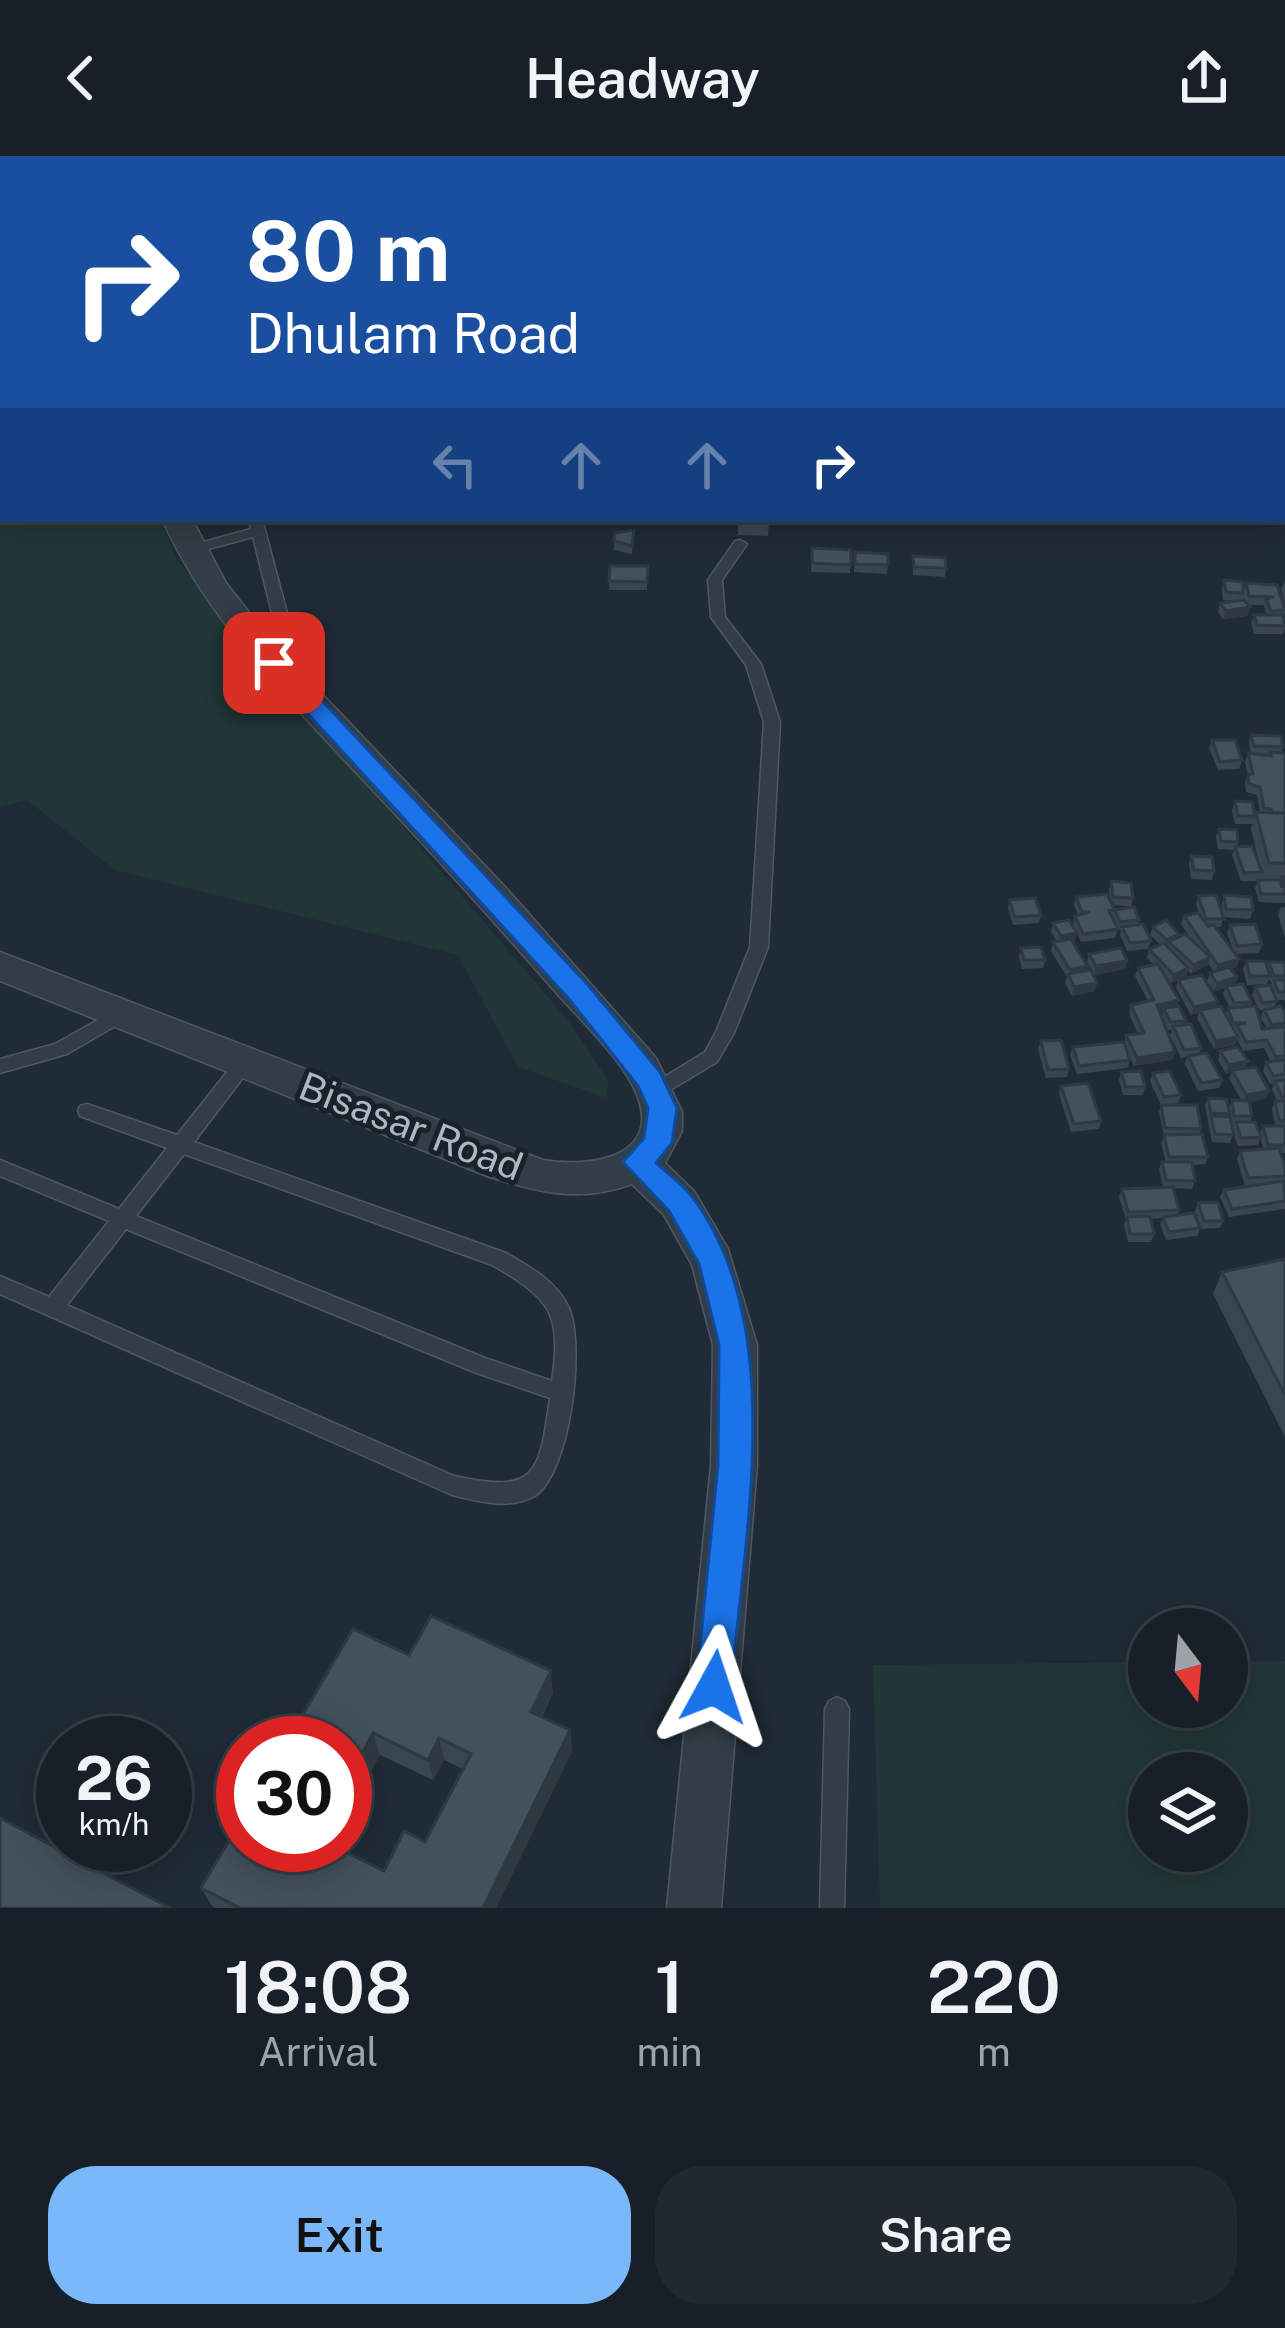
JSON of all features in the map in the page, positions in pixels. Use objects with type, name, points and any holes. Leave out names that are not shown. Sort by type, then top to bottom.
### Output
[{"type":"street","points":[[184,535],[219,596],[302,697],[579,992],[655,1092],[662,1108],[658,1143],[638,1162],[679,1203],[713,1262],[735,1345],[734,1465],[694,1908]]},
{"type":"street","name":"Bisasar Road","points":[[0,966],[502,1164],[556,1179],[591,1180],[638,1162]]},
{"type":"lane","points":[[184,535],[256,525],[302,697]]},
{"type":"lane","points":[[655,1092],[711,1057],[759,947],[772,722],[753,664],[718,617],[715,580],[740,544]]},
{"type":"lane","points":[[0,1066],[62,1049],[121,1014]]},
{"type":"lane","points":[[52,1309],[244,1062]]},
{"type":"lane","points":[[0,1285],[432,1476],[494,1496],[514,1495],[542,1478],[554,1445],[566,1328],[558,1303],[540,1281],[499,1259],[87,1111]]},
{"type":"lane","points":[[0,1168],[481,1366],[561,1394]]},
{"type":"lane","points":[[832,1908],[837,1709]]},
{"type":"green space","points":[[0,522],[161,522],[178,562],[570,1023],[608,1080],[607,1098],[518,1067],[458,955],[115,870],[27,800],[0,807]]},
{"type":"green space","points":[[1285,1661],[1285,1908],[880,1908],[873,1665],[1128,1662],[1128,1728],[1248,1728],[1248,1662]]},
{"type":"building","points":[[634,530],[632,546],[614,541],[615,533]]},
{"type":"building","points":[[812,548],[851,550],[851,565],[812,563]]},
{"type":"building","points":[[855,552],[888,554],[888,565],[855,564]]},
{"type":"building","points":[[913,556],[945,558],[946,568],[914,567]]},
{"type":"building","points":[[610,566],[648,566],[647,582],[609,581]]},
{"type":"building","points":[[1224,580],[1243,582],[1243,593],[1226,592]]},
{"type":"building","points":[[1246,583],[1277,585],[1285,610],[1271,611],[1266,599],[1274,597],[1249,596]]},
{"type":"building","points":[[1244,600],[1250,607],[1226,611],[1220,603]]},
{"type":"building","points":[[1254,615],[1283,615],[1285,626],[1257,625]]},
{"type":"building","points":[[1251,735],[1281,736],[1283,747],[1254,746]]},
{"type":"building","points":[[1212,740],[1235,740],[1242,760],[1220,762]]},
{"type":"building","points":[[1270,752],[1285,753],[1285,813],[1264,808],[1260,787],[1249,784],[1248,775],[1253,774],[1248,753],[1271,756]]},
{"type":"building","points":[[1235,801],[1252,802],[1255,816],[1238,816]]},
{"type":"building","points":[[1256,812],[1285,813],[1285,863],[1269,863]]},
{"type":"building","points":[[1219,829],[1237,830],[1238,842],[1221,841]]},
{"type":"building","points":[[1252,846],[1262,872],[1244,873],[1235,847]]},
{"type":"building","points":[[1191,856],[1212,857],[1214,871],[1194,870]]},
{"type":"building","points":[[1282,877],[1285,894],[1261,894],[1258,880],[1280,880],[1282,888]]},
{"type":"building","points":[[1111,881],[1131,883],[1133,898],[1113,897]]},
{"type":"building","points":[[1107,894],[1118,929],[1083,934],[1075,916],[1090,912],[1082,912],[1076,897]]},
{"type":"building","points":[[1216,895],[1224,919],[1206,919],[1198,896]]},
{"type":"building","points":[[1224,895],[1251,897],[1253,910],[1226,909]]},
{"type":"building","points":[[1035,898],[1041,915],[1015,917],[1009,900]]},
{"type":"building","points":[[1134,907],[1139,920],[1120,922],[1115,910]]},
{"type":"building","points":[[1198,913],[1208,926],[1214,925],[1239,959],[1218,965],[1184,916]]},
{"type":"building","points":[[1069,920],[1077,933],[1061,936],[1053,923]]},
{"type":"building","points":[[1166,920],[1179,934],[1167,940],[1153,927]]},
{"type":"building","points":[[1143,924],[1151,941],[1130,943],[1122,927]]},
{"type":"building","points":[[1255,924],[1262,944],[1237,946],[1230,925]]},
{"type":"building","points":[[1185,934],[1210,957],[1194,965],[1169,942]]},
{"type":"building","points":[[1071,939],[1087,966],[1070,970],[1053,942]]},
{"type":"building","points":[[1164,943],[1188,968],[1174,975],[1149,949]]},
{"type":"building","points":[[1041,947],[1045,960],[1024,960],[1021,948]]},
{"type":"building","points":[[1121,948],[1127,961],[1096,966],[1089,954]]},
{"type":"building","points":[[1246,961],[1265,961],[1270,976],[1250,976]]},
{"type":"building","points":[[1269,962],[1285,962],[1285,976],[1274,976]]},
{"type":"building","points":[[1158,964],[1179,1000],[1157,1005],[1175,1052],[1137,1058],[1126,1035],[1144,1033],[1131,1005],[1154,1000],[1138,968]]},
{"type":"building","points":[[1229,967],[1237,977],[1217,983],[1210,973]]},
{"type":"building","points":[[1091,970],[1097,983],[1074,987],[1068,974]]},
{"type":"building","points":[[1202,975],[1218,1002],[1194,1007],[1178,980]]},
{"type":"building","points":[[1274,980],[1285,980],[1285,992],[1278,992]]},
{"type":"building","points":[[1243,984],[1252,1002],[1234,1003],[1226,986]]},
{"type":"building","points":[[1270,985],[1277,1001],[1263,1003],[1255,987]]},
{"type":"building","points":[[1179,1006],[1186,1021],[1170,1022],[1164,1008]]},
{"type":"building","points":[[1221,1006],[1238,1037],[1216,1041],[1200,1010]]},
{"type":"building","points":[[1256,1006],[1262,1029],[1285,1027],[1285,1056],[1276,1057],[1267,1040],[1246,1042],[1237,1025],[1246,1023],[1233,1023],[1228,1008]]},
{"type":"building","points":[[1281,1006],[1285,1023],[1272,1025],[1264,1010]]},
{"type":"building","points":[[1191,1024],[1201,1048],[1184,1050],[1173,1026]]},
{"type":"building","points":[[1061,1040],[1069,1069],[1048,1070],[1041,1041]]},
{"type":"building","points":[[1124,1042],[1130,1060],[1079,1066],[1073,1047]]},
{"type":"building","points":[[1238,1047],[1248,1061],[1229,1065],[1220,1051]]},
{"type":"building","points":[[1207,1053],[1222,1080],[1201,1083],[1188,1056]]},
{"type":"building","points":[[1285,1060],[1285,1074],[1273,1076],[1266,1062]]},
{"type":"building","points":[[1256,1067],[1269,1091],[1246,1095],[1232,1070]]},
{"type":"building","points":[[1141,1071],[1145,1087],[1126,1087],[1121,1072]]},
{"type":"building","points":[[1170,1071],[1181,1095],[1164,1097],[1153,1073]]},
{"type":"building","points":[[1285,1080],[1285,1096],[1282,1097],[1275,1081]]},
{"type":"building","points":[[1088,1083],[1101,1121],[1074,1124],[1061,1086]]},
{"type":"building","points":[[1208,1098],[1226,1099],[1230,1114],[1211,1113]]},
{"type":"building","points":[[1232,1100],[1249,1101],[1252,1116],[1234,1116]]},
{"type":"building","points":[[1275,1101],[1285,1101],[1285,1121],[1279,1120]]},
{"type":"building","points":[[1161,1105],[1197,1105],[1201,1129],[1165,1128]]},
{"type":"building","points":[[1211,1116],[1230,1117],[1234,1135],[1215,1134]]},
{"type":"building","points":[[1236,1122],[1255,1122],[1261,1137],[1241,1138]]},
{"type":"building","points":[[1263,1126],[1285,1126],[1285,1145],[1268,1145]]},
{"type":"building","points":[[1202,1134],[1208,1157],[1169,1157],[1164,1135]]},
{"type":"building","points":[[1279,1148],[1285,1176],[1248,1178],[1240,1151]]},
{"type":"building","points":[[1162,1162],[1192,1162],[1195,1181],[1166,1180]]},
{"type":"building","points":[[1284,1181],[1285,1201],[1232,1209],[1224,1190]]},
{"type":"building","points":[[1173,1187],[1179,1210],[1128,1212],[1122,1189]]},
{"type":"building","points":[[1218,1202],[1223,1221],[1204,1221],[1198,1203]]},
{"type":"building","points":[[1194,1213],[1200,1228],[1169,1232],[1163,1217]]},
{"type":"building","points":[[1150,1216],[1154,1234],[1130,1234],[1127,1217]]},
{"type":"building","points":[[1285,1259],[1285,1395],[1222,1272]]},
{"type":"building","points":[[431,1616],[551,1671],[531,1712],[570,1730],[483,1908],[240,1908],[201,1888],[216,1863],[216,1872],[372,1872],[372,1865],[384,1871],[404,1831],[425,1842],[471,1754],[439,1738],[428,1760],[372,1735],[372,1716],[302,1716],[353,1629],[409,1655]]},
{"type":"building","points":[[0,1818],[36,1837],[36,1872],[102,1872],[170,1908],[0,1908]]},
{"type":"route","points":[[274,663],[579,992],[650,1080],[662,1108],[662,1128],[650,1155],[638,1162],[679,1203],[713,1262],[735,1345],[734,1465],[714,1687]]}]
